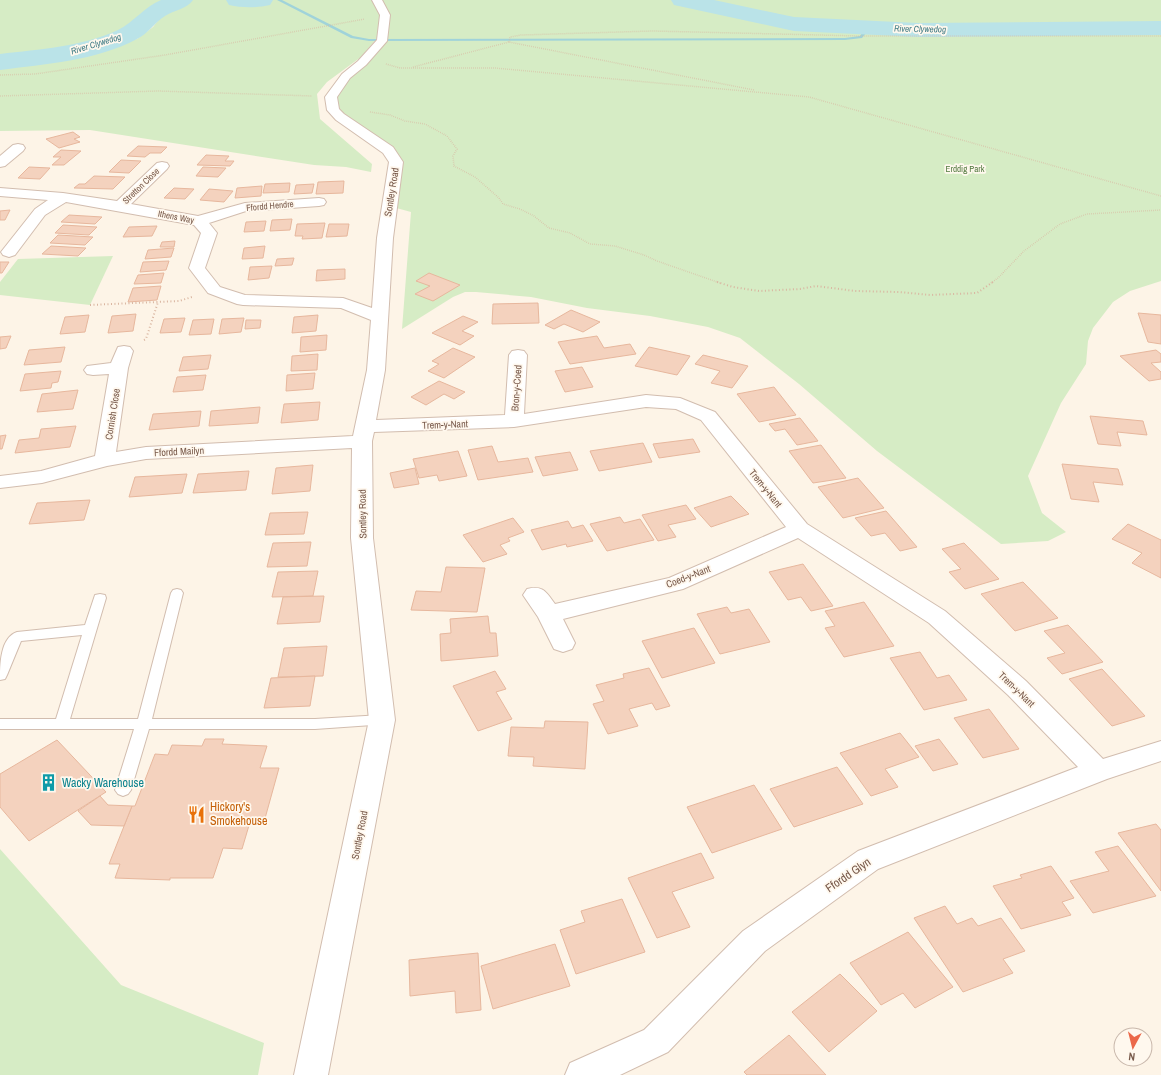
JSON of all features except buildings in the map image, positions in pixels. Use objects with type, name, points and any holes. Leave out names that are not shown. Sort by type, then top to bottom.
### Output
[{"type":"street","points":[[331,97],[346,76],[362,63],[382,39],[385,15],[377,0]]},
{"type":"street","name":"Sontley Road","points":[[311,1075],[382,720],[362,538],[364,434],[376,370],[385,238],[396,162],[388,150],[340,117],[333,110],[331,97]]},
{"type":"street","points":[[0,163],[18,148]]},
{"type":"street","name":"Stretton Close","points":[[120,206],[156,174],[162,166]]},
{"type":"street","name":"Ithens Way","points":[[0,192],[63,197],[199,221],[209,233],[197,268],[214,290]]},
{"type":"street","points":[[9,244],[40,212],[63,197]]},
{"type":"street","name":"Ffordd Hendre","points":[[199,221],[245,207],[319,202]]},
{"type":"street","points":[[214,290],[243,300],[343,303],[379,317]]},
{"type":"street","name":"Bron-y-Coed","points":[[514,421],[518,355]]},
{"type":"street","points":[[92,370],[121,360]]},
{"type":"street","name":"Cornish Close","points":[[105,460],[121,360]]},
{"type":"street","name":"Trem-y-Nant","points":[[364,434],[514,421],[646,402],[680,404],[708,416],[799,529],[937,617],[1017,688],[1098,771]]},
{"type":"street","name":"Ffordd Mailyn","points":[[0,482],[42,478],[105,460],[146,453],[364,434]]},
{"type":"street","name":"Coed-y-Nant","points":[[549,614],[674,584],[799,529]]},
{"type":"street","points":[[535,595],[549,614],[563,643]]},
{"type":"street","name":"Ffordd Glyn","points":[[582,1075],[656,1041],[754,941],[868,860],[1098,771],[1161,751]]},
{"type":"lane","points":[[123,790],[143,724],[177,593]]},
{"type":"lane","points":[[61,724],[100,598]]},
{"type":"lane","points":[[0,675],[13,641],[17,637],[90,629]]},
{"type":"lane","points":[[0,724],[315,724],[382,720]]},
{"type":"path","points":[[0,75],[35,74],[158,56],[385,15]]},
{"type":"path","points":[[509,42],[510,37],[521,35],[653,31],[860,36],[1161,36]]},
{"type":"path","points":[[411,68],[440,59],[509,42],[770,93]]},
{"type":"path","points":[[386,64],[400,68],[495,68],[809,97],[1161,196]]},
{"type":"path","points":[[0,96],[158,91],[331,97]]},
{"type":"path","points":[[369,112],[390,115],[405,121],[425,124],[447,136],[457,150],[453,156],[454,166],[475,177],[499,198],[503,204],[520,209],[534,216],[549,228],[570,233],[590,244],[615,246],[733,287],[759,292],[800,289],[816,286],[855,291],[899,292],[930,295],[977,293],[998,278],[1024,251],[1060,224],[1087,214],[1161,210]]},
{"type":"path","points":[[90,304],[179,301],[214,290]]},
{"type":"path","points":[[121,360],[146,339],[158,302]]},
{"type":"green space","points":[[0,0],[373,0],[381,14],[378,37],[361,57],[327,82],[317,94],[320,119],[372,164],[371,172],[346,167],[314,165],[90,130],[0,131]],"holes":[[[175,7],[163,14],[153,27],[137,39],[112,45],[116,35],[143,18],[146,14]]]},
{"type":"green space","name":"Erddig Park","points":[[377,0],[1161,0],[1161,281],[1130,291],[1113,302],[1093,328],[1088,341],[1086,364],[1061,403],[1028,476],[1042,513],[1066,532],[1048,541],[1001,544],[877,451],[799,384],[740,338],[708,327],[650,316],[587,308],[531,297],[465,292],[453,297],[402,329],[411,212],[389,206],[396,162],[340,117],[331,97],[382,41],[385,15]]},
{"type":"green space","points":[[113,256],[90,305],[0,295],[0,282],[18,259]]},
{"type":"green space","points":[[0,849],[121,985],[264,1043],[258,1075],[0,1075]]},
{"type":"waterway","name":"River Clywedog","points":[[0,62],[66,53],[113,41],[135,30],[159,9],[182,0]]},
{"type":"waterway","name":"River Clywedog","points":[[237,0],[262,0]]},
{"type":"waterway","points":[[279,0],[352,37],[369,40],[845,39],[861,37],[864,33],[865,27]]},
{"type":"waterway","name":"River Clywedog","points":[[682,0],[794,24],[918,30],[1161,28]]},
{"type":"place","name":"Wacky Warehouse","points":[[49,783]]},
{"type":"place","name":"Hickory's Smokehouse","points":[[197,814]]}]
